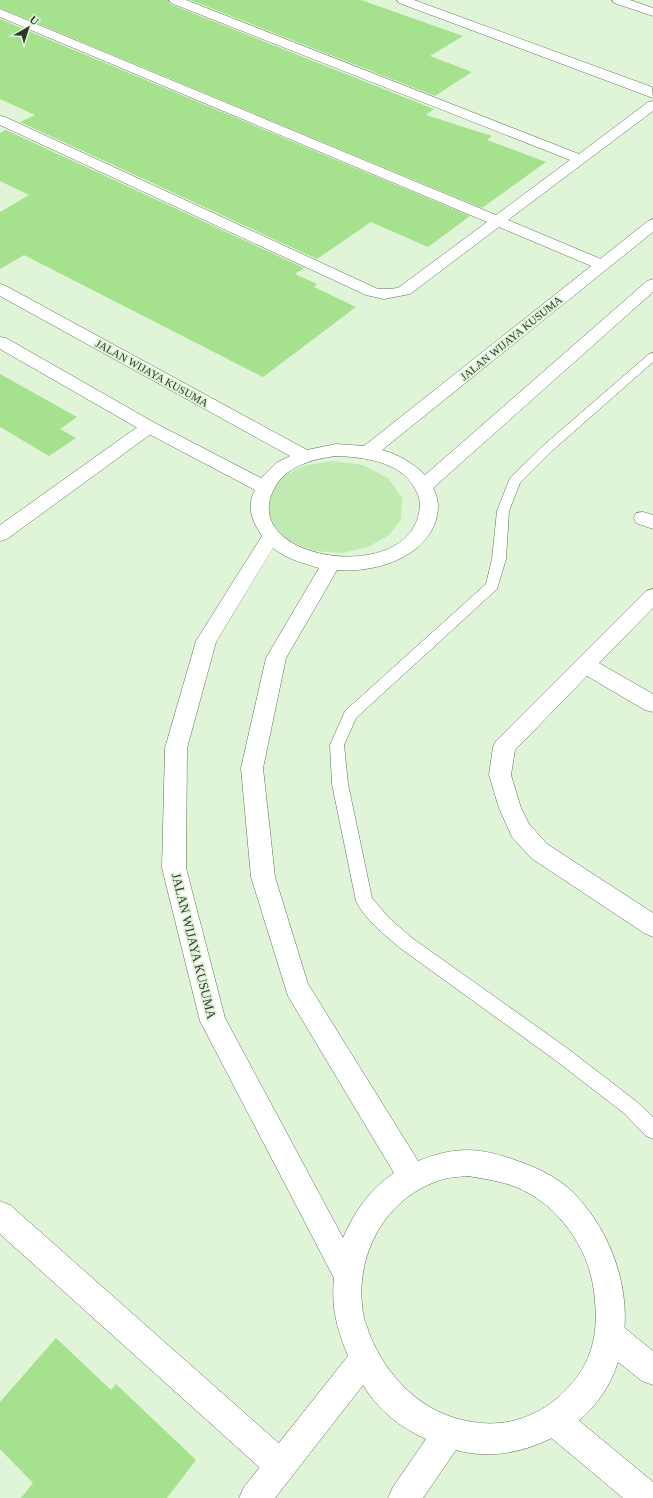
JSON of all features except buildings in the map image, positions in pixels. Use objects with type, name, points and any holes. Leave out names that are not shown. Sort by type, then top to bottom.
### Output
[{"type":"street","points":[[175,0],[579,159]]},
{"type":"street","points":[[404,0],[640,87],[653,94]]},
{"type":"street","points":[[618,0],[653,12]]},
{"type":"street","points":[[0,13],[602,265]]},
{"type":"street","points":[[0,120],[379,295],[387,295],[404,291],[653,105]]},
{"type":"street","name":"JALAN WIJAYA KUSUMA","points":[[368,452],[651,227]]},
{"type":"street","points":[[423,486],[653,284]]},
{"type":"street","name":"JALAN WIJAYA KUSUMA","points":[[0,289],[304,456]]},
{"type":"street","points":[[0,342],[150,427],[264,487]]},
{"type":"street","points":[[0,534],[150,427]]},
{"type":"street","points":[[336,450],[368,452],[396,461],[416,477],[423,486],[430,502],[428,519],[419,535],[404,549],[383,559],[358,564],[331,564],[307,559],[287,549],[271,536],[263,524],[259,512],[260,499],[264,487],[273,475],[287,464],[304,456],[336,450]]},
{"type":"street","name":"JALAN WIJAYA KUSUMA","points":[[271,536],[206,641],[176,748],[174,868],[212,1021],[347,1274]]},
{"type":"street","points":[[331,564],[276,658],[252,768],[263,877],[297,988],[412,1177]]},
{"type":"street","points":[[653,596],[504,747],[500,775],[510,808],[520,830],[539,851],[653,926]]},
{"type":"street","points":[[585,665],[653,704]]},
{"type":"street","points":[[468,1163],[497,1167],[526,1176],[552,1192],[575,1214],[593,1240],[605,1271],[611,1303],[610,1336],[603,1361],[591,1384],[574,1404],[554,1420],[530,1432],[504,1438],[477,1439],[449,1433],[424,1422],[399,1405],[379,1384],[364,1360],[349,1317],[347,1274],[355,1243],[369,1216],[388,1193],[412,1177],[439,1167],[468,1163]]},
{"type":"street","points":[[0,1215],[280,1465]]},
{"type":"street","points":[[610,1336],[653,1370]]},
{"type":"street","points":[[256,1498],[280,1465],[364,1360]]},
{"type":"street","points":[[554,1420],[648,1498]]},
{"type":"street","points":[[404,1498],[449,1433]]},
{"type":"lane","points":[[653,356],[549,447],[514,481],[504,511],[499,559],[492,586],[350,715],[337,745],[340,784],[364,901],[383,923],[406,943],[568,1059],[631,1108],[653,1130]]},
{"type":"green space","points":[[333,461],[363,465],[388,478],[402,498],[401,519],[389,535],[368,547],[342,553],[314,551],[286,539],[269,520],[267,499],[279,479],[303,466]]}]
